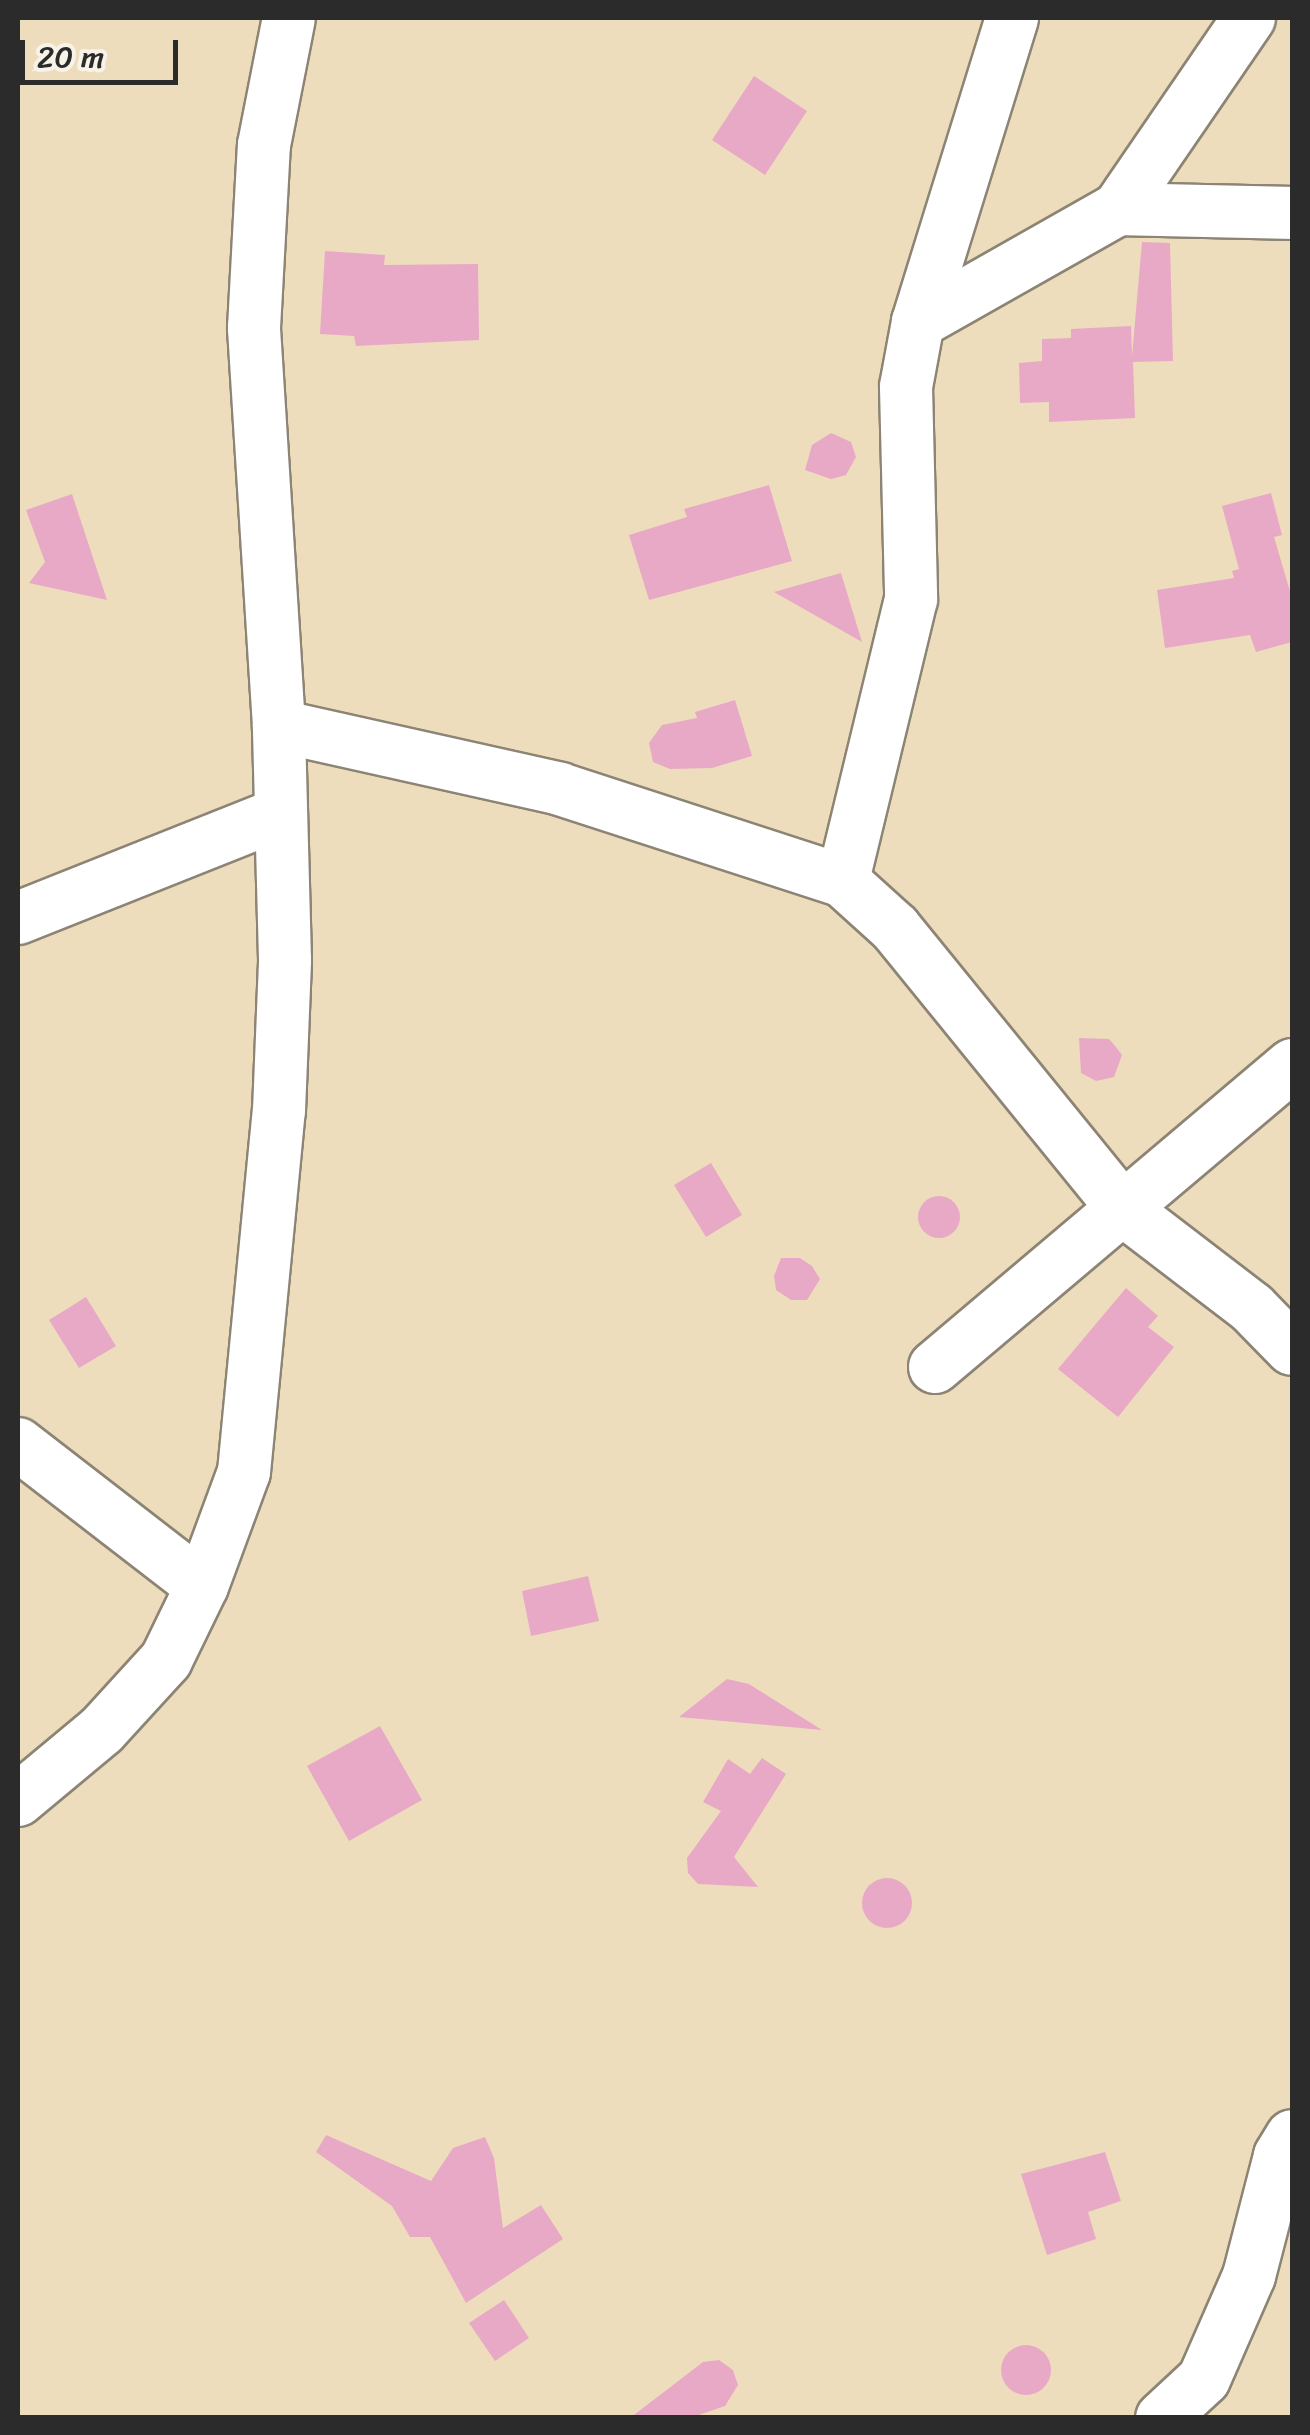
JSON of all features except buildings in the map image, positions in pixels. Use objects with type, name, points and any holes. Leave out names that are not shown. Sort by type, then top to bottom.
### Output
[{"type":"street","points":[[18,1800],[102,1730],[166,1660],[202,1586],[244,1472],[279,1111],[284,960],[279,726],[254,328],[264,145],[289,18]]},
{"type":"street","points":[[843,881],[912,599],[906,386],[918,322],[1012,18]]},
{"type":"street","points":[[918,322],[1118,209],[1249,18]]},
{"type":"street","points":[[1118,209],[1292,213]]},
{"type":"street","points":[[279,726],[560,789],[843,881],[895,928],[1124,1210],[1252,1308],[1292,1349]]},
{"type":"street","points":[[18,918],[280,814]]},
{"type":"street","points":[[934,1367],[1292,1065]]},
{"type":"street","points":[[18,1444],[202,1586]]},
{"type":"street","points":[[1162,2418],[1204,2379],[1249,2276],[1280,2156],[1292,2136]]}]
